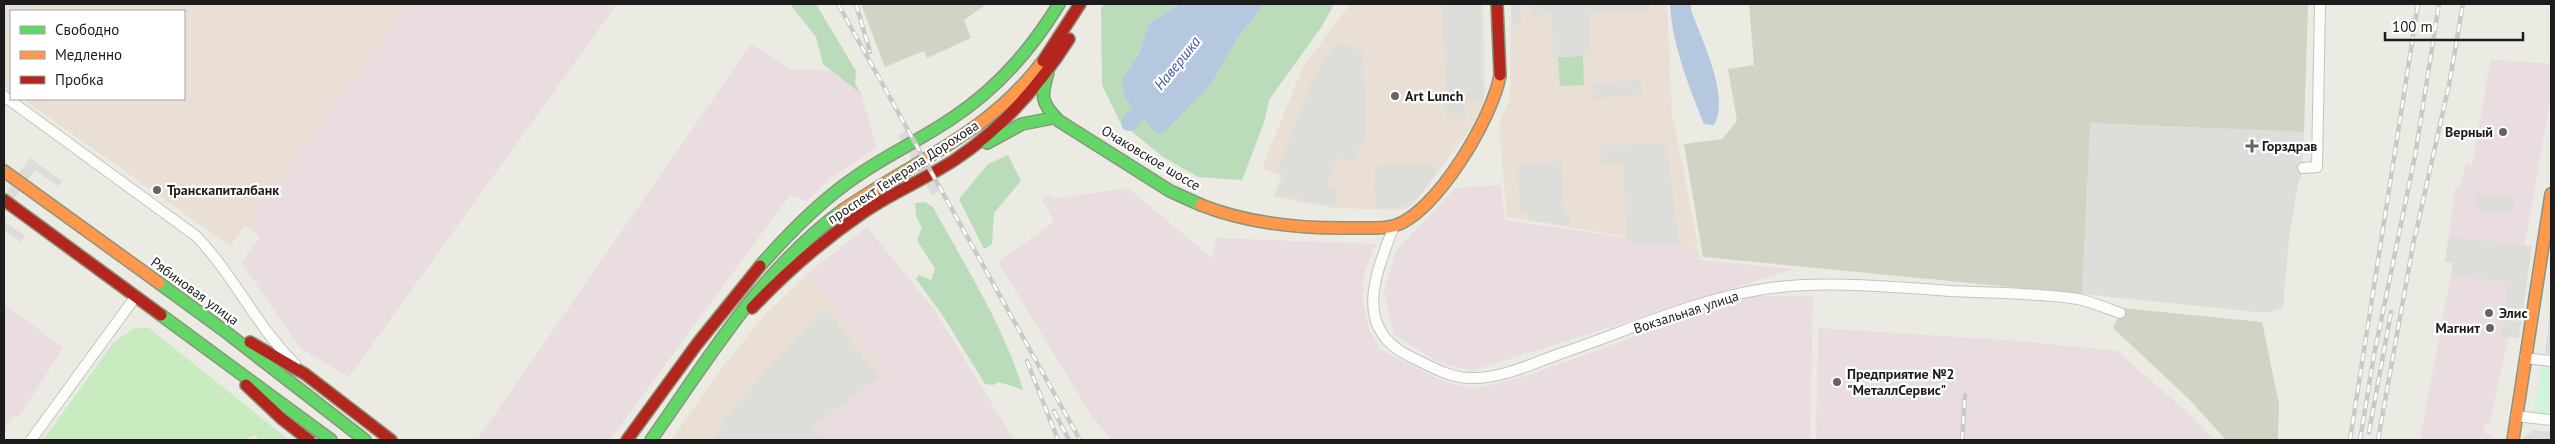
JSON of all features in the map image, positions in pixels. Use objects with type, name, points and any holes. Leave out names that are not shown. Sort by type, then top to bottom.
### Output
[{"type":"main road","name":"проспект Генерала Дорохова","points":[[627,440],[719,316],[755,272],[807,217],[850,180],[954,117],[991,90],[1008,74],[1037,40],[1059,4]]},
{"type":"main road","name":"проспект Генерала Дорохова","points":[[755,272],[805,230],[852,195],[978,117],[1027,69],[1052,35],[1070,4]]},
{"type":"main road","name":"проспект Генерала Дорохова","points":[[650,440],[742,307],[786,258],[809,237],[856,202],[946,149],[1000,108],[1047,56],[1080,4]]},
{"type":"main road","name":"проспект Генерала Дорохова","points":[[679,398],[740,322],[804,258],[863,212],[974,146],[1009,117],[1048,72],[1088,4]]},
{"type":"main road","name":"Очаковское шоссе","points":[[1053,118],[1179,196],[1207,208],[1251,218],[1307,226],[1394,226],[1416,215],[1431,199],[1471,144],[1488,116],[1500,77],[1497,4]]},
{"type":"main road","points":[[935,170],[1022,124],[1053,118],[1041,95],[1048,72]]},
{"type":"main road","name":"Рябиновая улица","points":[[4,171],[222,329],[365,440]]},
{"type":"main road","points":[[2513,440],[2551,194]]},
{"type":"main road","points":[[4,200],[210,349],[331,440]]},
{"type":"main road","points":[[222,329],[259,347],[305,374],[391,440]]},
{"type":"main road","points":[[210,349],[264,403],[308,440]]},
{"type":"street","points":[[2303,168],[2317,168],[2320,4]]},
{"type":"street","points":[[4,96],[196,236],[216,260],[268,334],[305,374]]},
{"type":"street","name":"Вокзальная улица","points":[[1394,226],[1376,275],[1373,293],[1373,307],[1380,331],[1385,340],[1406,355],[1460,377],[1474,378],[1513,371],[1704,304],[1738,294],[1791,286],[1902,287],[2079,299],[2120,312]]},
{"type":"street","points":[[31,440],[136,296]]},
{"type":"street","points":[[2525,358],[2551,361]]},
{"type":"street","points":[[2516,416],[2551,420]]},
{"type":"shaded area","points":[[4,4],[28,4],[24,10],[10,10],[10,28],[4,37]]},
{"type":"shaded area","points":[[28,4],[409,4],[230,246],[24,100],[185,100],[185,10],[24,10]]},
{"type":"shaded area","points":[[409,4],[617,4],[349,377],[300,348],[241,262],[260,237],[245,225]]},
{"type":"shaded area","points":[[861,4],[987,4],[964,20],[971,38],[927,58],[924,51],[885,67]]},
{"type":"shaded area","points":[[1350,4],[1483,4],[1485,94],[1482,106],[1466,135],[1416,201],[1406,209],[1333,208],[1273,197],[1281,176],[1262,168],[1303,67]]},
{"type":"shaded area","points":[[1442,4],[1480,4],[1483,101],[1464,101],[1465,119],[1447,119]]},
{"type":"shaded area","points":[[1511,4],[1667,4],[1672,113],[1698,245],[1691,247],[1507,217],[1499,124],[1510,98]]},
{"type":"shaded area","points":[[1511,4],[1520,4],[1521,25],[1512,26]]},
{"type":"shaded area","points":[[1530,4],[1650,4],[1650,10],[1589,13],[1591,55],[1553,58],[1552,14],[1531,15]]},
{"type":"shaded area","points":[[1749,4],[2308,4],[2304,132],[2090,123],[2082,294],[1703,257],[1684,144],[1722,139],[1737,121],[1728,69],[1754,65]]},
{"type":"shaded area","points":[[10,28],[10,90],[4,86],[4,37]]},
{"type":"shaded area","points":[[1338,42],[1363,52],[1366,131],[1353,163],[1338,158],[1327,184],[1340,190],[1333,205],[1276,195],[1284,175],[1277,172],[1296,123],[1319,67]]},
{"type":"shaded area","points":[[751,44],[790,69],[831,71],[861,94],[877,147],[832,177],[807,201],[790,195],[610,440],[477,440]]},
{"type":"shaded area","points":[[2491,59],[2551,64],[2551,97],[2507,344],[2490,421],[2484,428],[2484,433],[2491,435],[2491,440],[2420,440],[2453,263],[2445,262],[2455,190],[2461,185],[2466,164],[2472,165]]},
{"type":"shaded area","points":[[1641,80],[1642,95],[1593,99],[1592,84]]},
{"type":"shaded area","points":[[2089,123],[2304,132],[2302,174],[2298,184],[2289,239],[2283,308],[2266,313],[2082,294]]},
{"type":"shaded area","points":[[1660,143],[1667,149],[1679,245],[1627,242],[1623,164],[1601,164],[1601,146]]},
{"type":"shaded area","points":[[1562,161],[1564,209],[1569,219],[1568,226],[1528,220],[1528,213],[1520,210],[1518,165]]},
{"type":"shaded area","points":[[1436,164],[1436,174],[1418,198],[1400,208],[1376,208],[1375,166]]},
{"type":"shaded area","points":[[1501,185],[1505,220],[1698,248],[1700,260],[1793,269],[1472,371],[1436,361],[1394,335],[1384,292],[1396,251],[1455,188]]},
{"type":"shaded area","points":[[1128,188],[1213,259],[1216,238],[1376,244],[1364,274],[1362,301],[1370,331],[1381,350],[1438,379],[1474,389],[1530,375],[1718,306],[1757,296],[1813,296],[1810,440],[1112,440],[1091,415],[998,262],[1054,222],[1042,199],[1049,195],[1052,199]]},
{"type":"shaded area","points":[[2477,194],[2515,198],[2513,214],[2475,210]]},
{"type":"shaded area","points":[[867,227],[936,312],[1014,440],[830,440],[814,428],[885,375],[808,273]]},
{"type":"shaded area","points":[[2449,237],[2532,246],[2519,338],[2500,336],[2508,286],[2504,285],[2504,282],[2451,275],[2453,263],[2445,262]]},
{"type":"shaded area","points":[[808,273],[886,375],[815,428],[830,440],[671,440],[724,365],[762,318]]},
{"type":"shaded area","points":[[2551,302],[2551,354],[2545,353]]},
{"type":"shaded area","points":[[4,304],[63,348],[18,418],[14,416],[4,429]]},
{"type":"shaded area","points":[[825,307],[879,378],[811,427],[827,440],[711,440],[736,404]]},
{"type":"shaded area","points":[[2122,308],[2262,322],[2279,404],[2278,440],[2226,440],[2189,399],[2113,328]]},
{"type":"shaded area","points":[[1818,328],[2022,341],[2117,351],[2188,413],[2215,440],[1816,440]]},
{"type":"shaded area","points":[[2534,430],[2551,432],[2551,440],[2523,440],[2524,437]]},
{"type":"green space","points":[[790,4],[816,4],[856,71],[855,83],[861,94],[823,64],[816,37]]},
{"type":"green space","points":[[1105,4],[1180,4],[1149,23],[1139,54],[1122,79],[1237,39],[1264,4],[1334,4],[1322,26],[1269,100],[1264,123],[1242,180],[1198,177],[1163,157],[1120,122],[1102,85],[1101,7]]},
{"type":"green space","points":[[1583,56],[1584,85],[1560,86],[1558,57]]},
{"type":"green space","points":[[1008,155],[1021,181],[994,213],[992,244],[984,249],[959,199],[988,164]]},
{"type":"green space","points":[[925,202],[933,207],[995,320],[1023,390],[999,382],[993,385],[985,384],[943,316],[916,279],[919,275],[931,280],[935,269],[917,240],[922,228],[916,216],[915,203]]},
{"type":"green space","points":[[135,328],[149,328],[289,440],[260,440],[254,435],[243,440],[43,440],[114,342]]},
{"type":"green space","points":[[2541,365],[2551,366],[2551,414],[2534,412]]},
{"type":"water","points":[[1180,4],[1264,4],[1237,39],[1210,85],[1165,131],[1157,134],[1125,98],[1122,79],[1139,54],[1149,23]]},
{"type":"water","points":[[1670,4],[1691,4],[1691,10],[1713,68],[1717,84],[1719,100],[1718,113],[1714,125],[1704,124],[1687,80],[1671,19]]},
{"type":"pier","points":[[908,129],[942,189],[932,195],[898,135]]},
{"type":"pier","points":[[30,158],[62,181],[58,186],[35,170],[4,213],[4,195]]},
{"type":"pier","points":[[4,221],[25,236],[21,242],[4,230]]},
{"type":"waterway","name":"Навершка","points":[[1129,123],[1153,97]]},
{"type":"railway","points":[[838,4],[1080,440]]},
{"type":"railway","points":[[856,4],[870,52]]},
{"type":"railway","points":[[2350,440],[2418,4]]},
{"type":"railway","points":[[2360,440],[2374,355],[2415,156],[2439,4]]},
{"type":"railway","points":[[2378,440],[2413,245],[2449,85],[2463,4]]},
{"type":"railway","points":[[2369,432],[2391,312]]},
{"type":"railway","points":[[1027,361],[1058,440]]},
{"type":"railway","points":[[1962,440],[1965,395]]},
{"type":"railway","points":[[1054,411],[1069,440]]},
{"type":"traffic: fast","points":[[760,266],[804,219],[828,197],[878,162],[951,119],[998,82],[1025,53],[1059,4]]},
{"type":"traffic: fast","points":[[1048,72],[1043,93],[1045,103],[1059,121],[1170,191],[1201,205]]},
{"type":"traffic: fast","points":[[987,143],[1022,124],[1053,118]]},
{"type":"traffic: fast","points":[[651,440],[715,347],[761,288],[813,234],[843,210]]},
{"type":"traffic: fast","points":[[159,283],[222,329],[365,440]]},
{"type":"traffic: fast","points":[[161,315],[331,440]]},
{"type":"traffic: slow","points":[[843,210],[975,127],[1022,86],[1043,61]]},
{"type":"traffic: slow","points":[[1201,205],[1238,217],[1277,224],[1336,228],[1384,228],[1393,226],[1409,218],[1427,204],[1460,162],[1487,114],[1500,75]]},
{"type":"traffic: slow","points":[[4,171],[159,283]]},
{"type":"traffic: slow","points":[[2513,440],[2551,194]]},
{"type":"traffic: jam","points":[[1043,61],[1080,4]]},
{"type":"traffic: jam","points":[[1497,4],[1500,75]]},
{"type":"traffic: jam","points":[[752,308],[805,257],[834,234],[875,205],[956,159],[989,134],[1019,105],[1069,39]]},
{"type":"traffic: jam","points":[[4,200],[161,315]]},
{"type":"traffic: jam","points":[[627,440],[697,344],[760,266]]},
{"type":"traffic: jam","points":[[250,342],[305,374],[391,440]]},
{"type":"traffic: jam","points":[[246,385],[282,419],[309,440]]},
{"type":"place","name":"Art Lunch","points":[[1395,96]]},
{"type":"place","name":"Верный","points":[[2503,132]]},
{"type":"place","name":"Горздрав","points":[[2252,146]]},
{"type":"place","name":"Транскапиталбанк","points":[[157,190]]},
{"type":"place","name":"Элис","points":[[2489,313]]},
{"type":"place","name":"Магнит","points":[[2490,328]]},
{"type":"place","name":"Предприятие №2 \"МеталлСервис\"","points":[[1837,382]]}]
